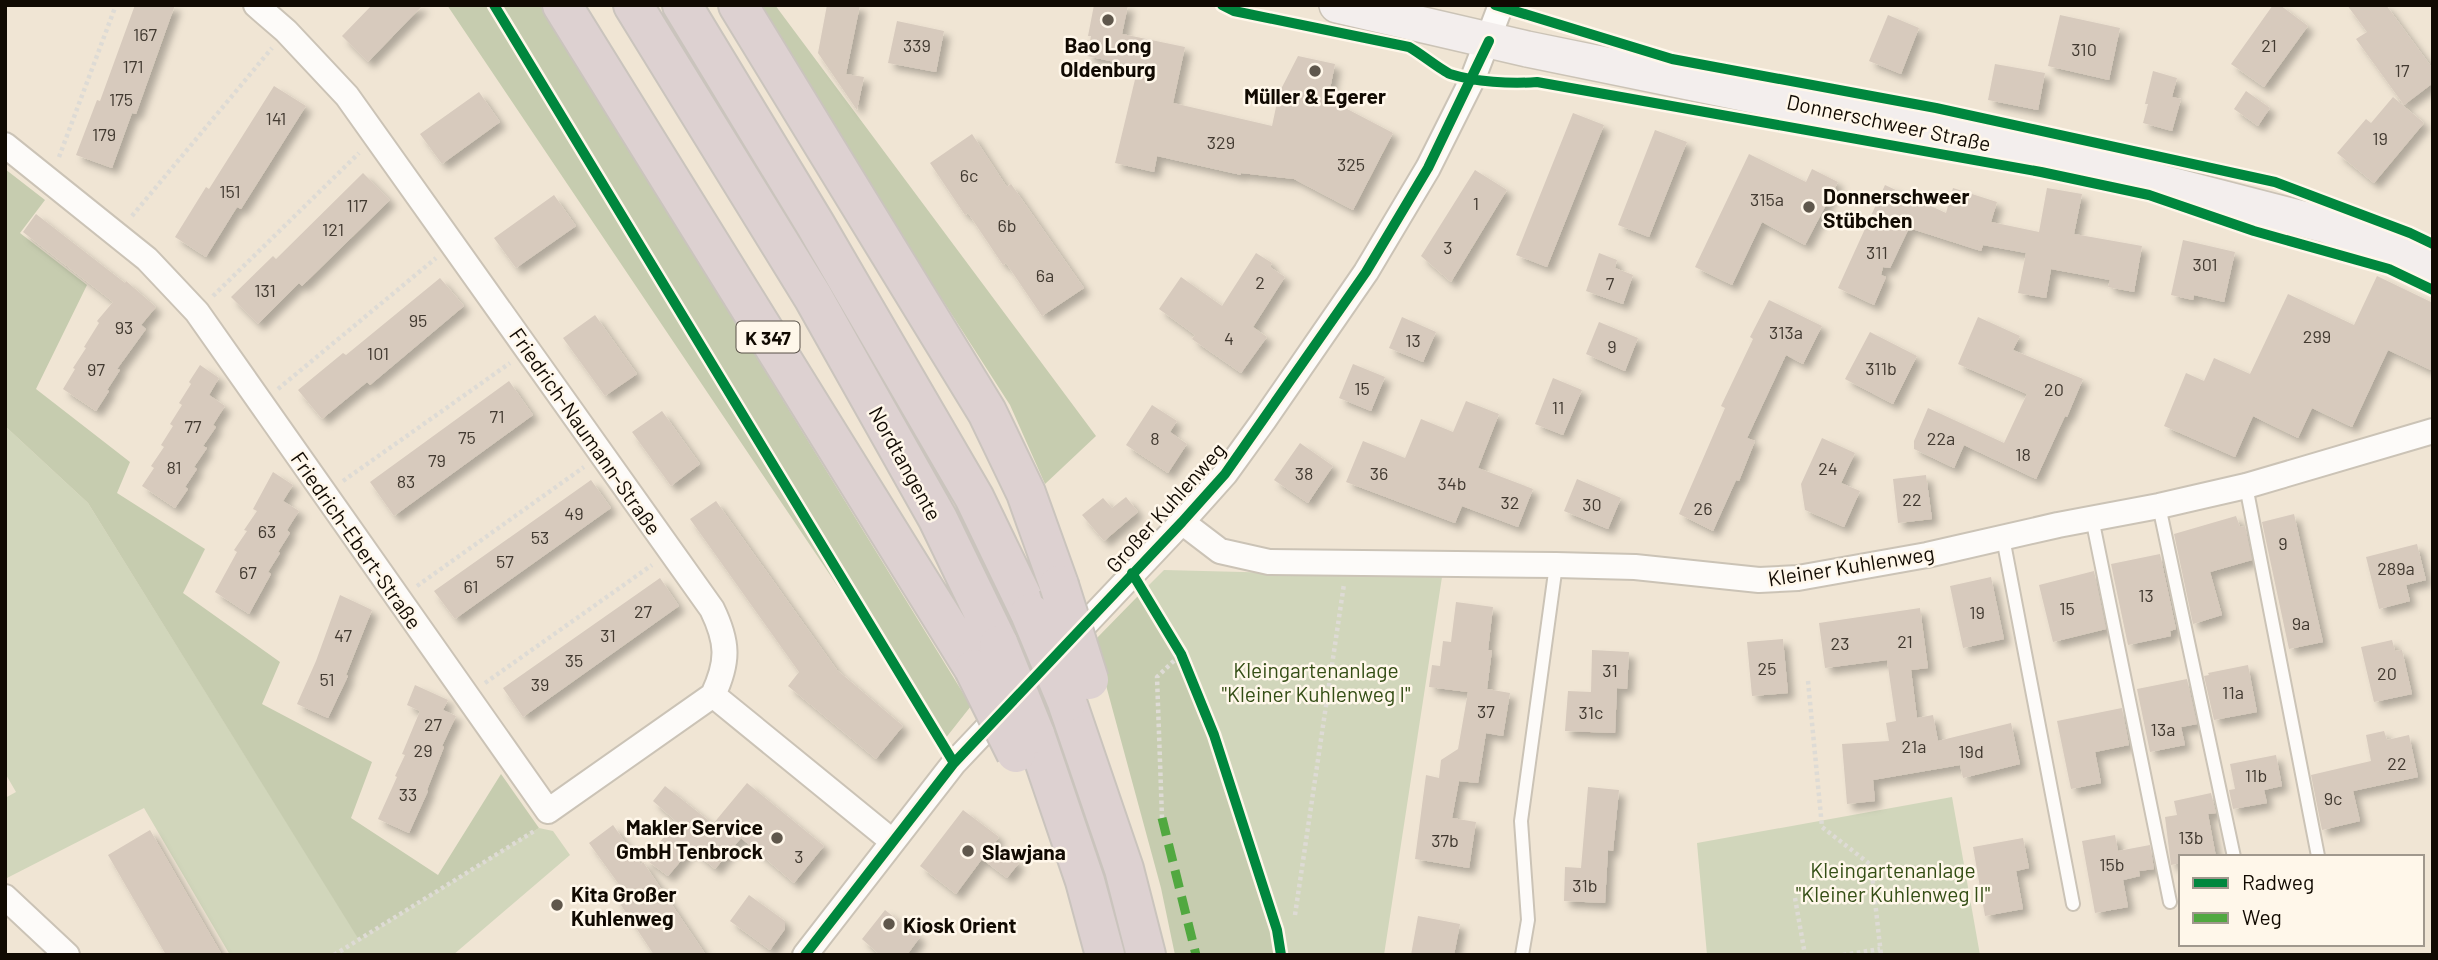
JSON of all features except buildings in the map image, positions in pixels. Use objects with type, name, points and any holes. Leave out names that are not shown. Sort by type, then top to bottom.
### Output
[{"type":"highway","name":"K 347","points":[[562,5],[987,657],[1026,743],[1053,846],[1085,881],[1105,955]]},
{"type":"highway","name":"Nordtangente","points":[[633,5],[813,297],[938,519],[987,657]]},
{"type":"highway","name":"Nordtangente","points":[[682,5],[816,224],[974,498],[1030,613],[1078,691]]},
{"type":"highway","points":[[738,5],[987,412],[1026,493],[1059,584],[1078,691],[1124,798],[1124,869],[1146,955]]},
{"type":"main road","name":"Donnerschweer Straße","points":[[1337,5],[1489,41],[2090,165],[2326,225],[2433,268]]},
{"type":"street","name":"Friedrich-Naumann-Straße","points":[[256,5],[286,31],[347,96],[712,609],[722,630],[726,652],[722,676],[713,695]]},
{"type":"street","name":"Großer Kuhlenweg","points":[[805,955],[954,763],[1182,522],[1248,442],[1366,272],[1428,168],[1489,41],[1502,5]]},
{"type":"street","name":"Friedrich-Ebert-Straße","points":[[5,145],[147,259],[197,312],[548,811]]},
{"type":"street","name":"Kleiner Kuhlenweg","points":[[1182,522],[1220,551],[1269,562],[1635,567],[1759,580],[1798,578],[1927,555],[2246,486],[2433,431]]},
{"type":"street","points":[[548,811],[713,695],[892,841]]},
{"type":"street","points":[[5,897],[67,955]]},
{"type":"lane","points":[[2246,486],[2318,855]]},
{"type":"lane","points":[[2159,506],[2234,855]]},
{"type":"lane","points":[[2092,518],[2170,902]]},
{"type":"lane","points":[[2003,538],[2073,904]]},
{"type":"lane","points":[[1522,955],[1528,920],[1521,821],[1556,565]]},
{"type":"path","points":[[50,181],[116,5]]},
{"type":"path","points":[[117,234],[286,31]]},
{"type":"path","points":[[197,312],[377,136]]},
{"type":"path","points":[[262,403],[453,243]]},
{"type":"path","points":[[325,494],[529,350]]},
{"type":"path","points":[[399,599],[603,454]]},
{"type":"path","points":[[467,695],[672,551]]},
{"type":"path","points":[[1295,915],[1347,563]]},
{"type":"path","points":[[1162,818],[1157,677],[1181,654]]},
{"type":"path","points":[[1808,681],[1822,827],[1871,865],[1880,952],[1843,955]]},
{"type":"path","points":[[334,955],[540,828],[548,811]]},
{"type":"path","points":[[1795,898],[1805,955]]},
{"type":"green space","points":[[447,5],[540,5],[971,706],[941,744],[865,627]]},
{"type":"green space","points":[[753,5],[775,5],[1096,436],[1045,484],[1010,405]]},
{"type":"green space","points":[[5,169],[45,200],[20,233],[87,285],[36,389],[130,462],[117,493],[205,549],[183,593],[280,662],[262,704],[372,762],[351,818],[438,875],[501,774],[539,828],[359,940],[88,503],[5,426]]},
{"type":"green space","points":[[5,426],[88,503],[359,939],[539,828],[553,831],[570,855],[453,955],[230,955],[144,808],[5,879],[5,798],[16,792],[5,773]]},
{"type":"green space","name":"Kleingartenanlage \"Kleiner Kuhlenweg I\"","points":[[1164,570],[1442,577],[1384,955],[1288,955],[1284,930],[1220,733],[1187,651],[1148,586]]},
{"type":"green space","points":[[1138,596],[1175,656],[1209,738],[1271,932],[1275,955],[1175,955],[1161,888],[1094,641]]},
{"type":"green space","name":"Kleingartenanlage \"Kleiner Kuhlenweg II\"","points":[[1952,797],[1980,955],[1707,955],[1697,843]]},
{"type":"marked path","points":[[1162,818],[1196,955]]},
{"type":"cycle path","points":[[494,5],[954,763]]},
{"type":"cycle path","points":[[1222,5],[1234,11],[1409,47],[1450,74],[1470,79],[1537,82],[2041,172],[2149,195],[2254,231],[2389,269],[2433,290]]},
{"type":"cycle path","points":[[1495,5],[1672,59],[1936,108],[2275,182],[2433,244]]},
{"type":"cycle path","points":[[805,955],[954,763],[1225,474],[1366,272],[1428,168],[1489,41]]},
{"type":"cycle path","points":[[1132,573],[1181,654],[1214,735],[1277,930],[1281,955]]},
{"type":"place","name":"Bao Long Oldenburg","points":[[1108,20]]},
{"type":"place","name":"Müller & Egerer","points":[[1315,71]]},
{"type":"place","name":"Donnerschweer Stübchen","points":[[1809,207]]},
{"type":"place","name":"Makler Service GmbH Tenbrock","points":[[777,838]]},
{"type":"place","name":"Slawjana","points":[[968,851]]},
{"type":"place","name":"Kita Großer Kuhlenweg","points":[[557,905]]},
{"type":"place","name":"Kiosk Orient","points":[[889,924]]}]
